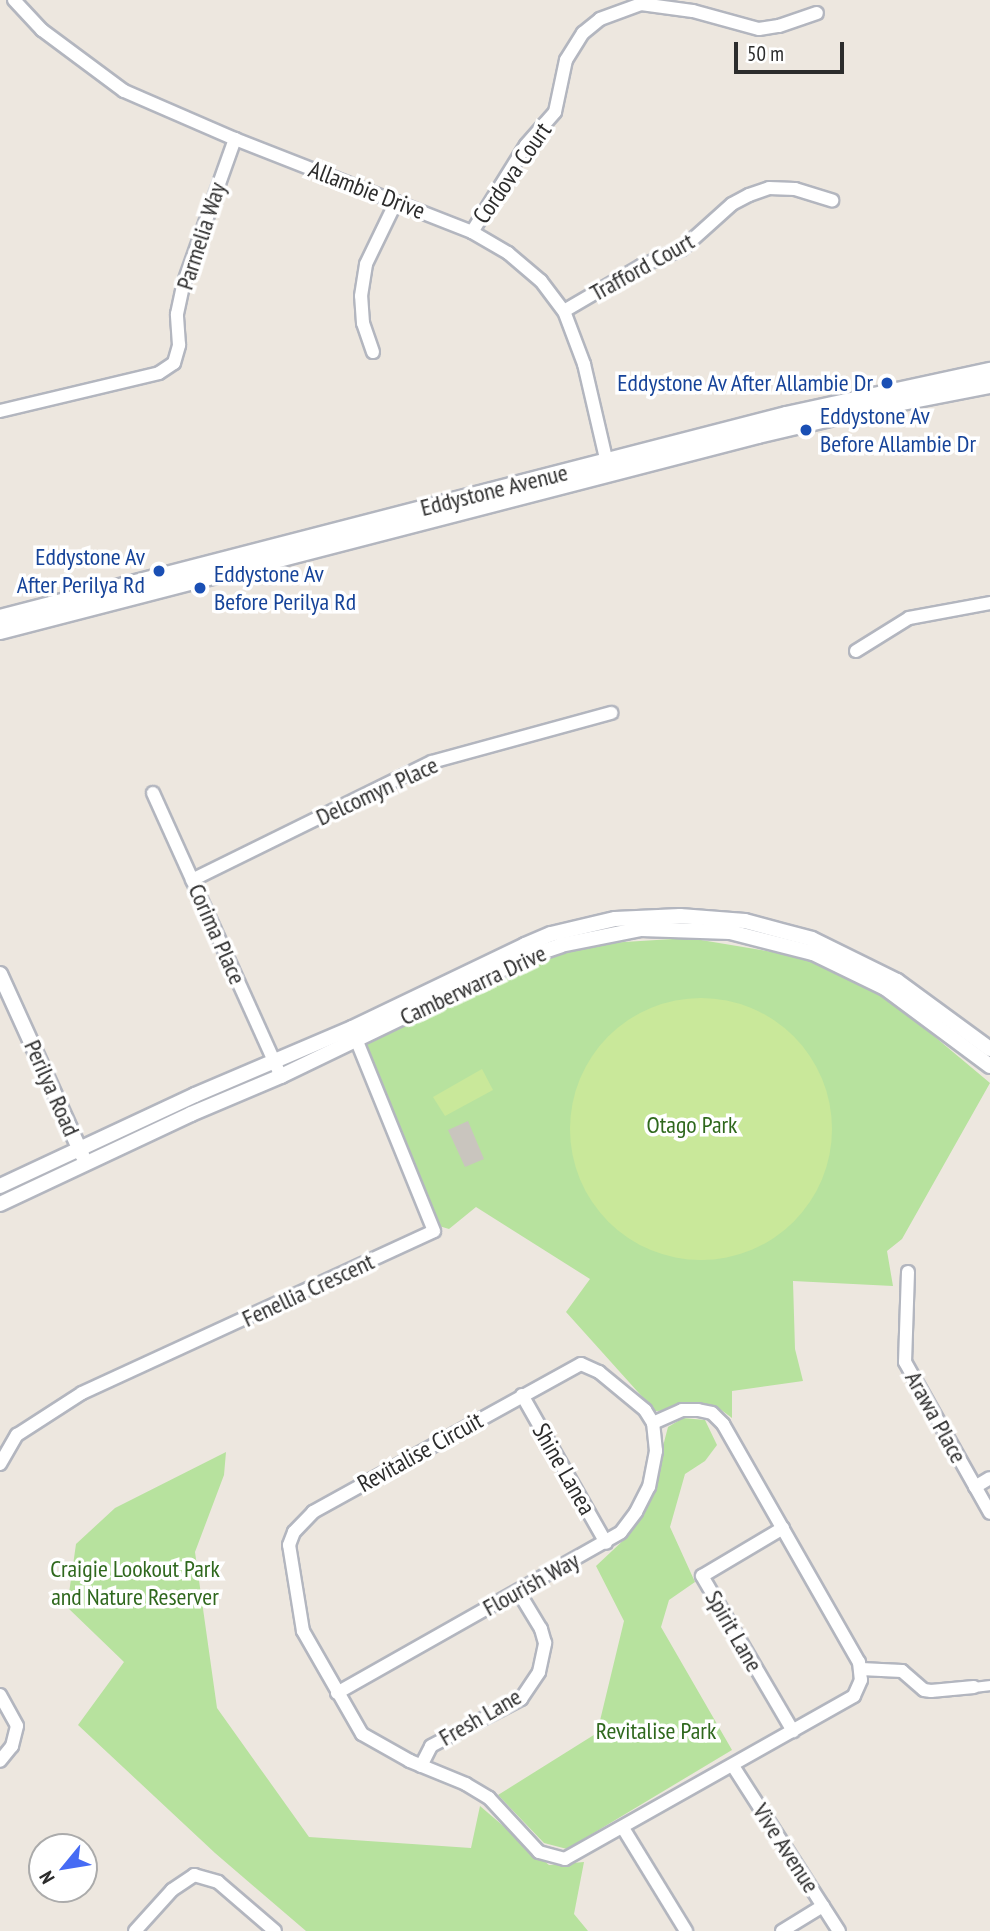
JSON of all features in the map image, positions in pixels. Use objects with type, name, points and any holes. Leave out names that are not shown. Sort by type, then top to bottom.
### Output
[{"type":"main road","name":"Eddystone Avenue","points":[[0,631],[867,396],[990,371]]},
{"type":"main road","name":"Eddystone Avenue","points":[[0,618],[608,468],[870,408],[990,385]]},
{"type":"street","name":"Allambie Drive","points":[[14,0],[42,30],[124,92],[235,139],[472,232],[508,253],[541,281],[564,311],[584,364],[608,468]]},
{"type":"street","name":"Cordova Court","points":[[472,232],[526,145],[555,111],[566,60],[583,33],[600,19],[641,4],[693,11],[758,29],[779,26],[817,13]]},
{"type":"street","name":"Parmelia Way","points":[[0,411],[159,373],[174,363],[179,345],[177,314],[183,285],[235,139]]},
{"type":"street","name":"Trafford Court","points":[[564,311],[641,266],[682,249],[699,237],[718,216],[749,195],[769,188],[795,189],[832,200]]},
{"type":"street","points":[[373,352],[363,323],[360,296],[366,264],[396,202]]},
{"type":"street","points":[[856,651],[909,618],[990,603]]},
{"type":"street","name":"Delcomyn Place","points":[[192,880],[432,762],[611,713]]},
{"type":"street","name":"Corima Place","points":[[153,793],[281,1076]]},
{"type":"street","name":"Camberwarra Drive","points":[[0,1204],[281,1076],[418,994],[551,934],[615,919],[680,916],[770,927],[842,952],[897,981],[990,1049]]},
{"type":"street","name":"Camberwarra Drive","points":[[0,1186],[274,1061],[354,1034],[561,945],[641,929],[705,929],[786,945],[849,969],[885,988],[990,1066]]},
{"type":"street","name":"Perilya Road","points":[[0,974],[86,1163]]},
{"type":"street","name":"Fenellia Crescent","points":[[0,1464],[17,1435],[82,1393],[434,1231],[354,1034]]},
{"type":"street","name":"Arawa Place","points":[[908,1272],[905,1362],[990,1513]]},
{"type":"street","name":"Revitalise Circuit","points":[[653,1423],[645,1410],[590,1366],[570,1368],[313,1512],[294,1531],[289,1545],[301,1622],[337,1693],[362,1734],[371,1742],[466,1784],[489,1798],[525,1838],[547,1856],[565,1859],[854,1696],[861,1680],[861,1670]]},
{"type":"street","name":"Shine Lanea","points":[[522,1395],[606,1543]]},
{"type":"street","points":[[653,1423],[682,1410],[712,1413],[731,1436],[861,1670],[902,1671],[924,1690],[931,1691],[990,1685]]},
{"type":"street","name":"Flourish Way","points":[[337,1693],[606,1543],[621,1532],[634,1516],[649,1487],[656,1451],[653,1423]]},
{"type":"street","points":[[975,1487],[990,1478]]},
{"type":"street","name":"Spirit Lane","points":[[783,1528],[702,1576],[793,1731]]},
{"type":"street","name":"Fresh Lane","points":[[421,1766],[431,1746],[521,1699],[539,1672],[545,1643],[541,1629],[518,1591]]},
{"type":"street","points":[[0,1695],[17,1727],[12,1746],[0,1761]]},
{"type":"street","name":"Vive Avenue","points":[[733,1766],[839,1931]]},
{"type":"street","points":[[623,1828],[686,1931]]},
{"type":"street","points":[[135,1931],[172,1890],[194,1875],[218,1882],[275,1931]]},
{"type":"street","points":[[782,1931],[823,1906]]},
{"type":"green space","name":"Otago Park","points":[[689,938],[821,960],[879,990],[990,1083],[902,1239],[887,1251],[893,1286],[793,1281],[795,1349],[803,1381],[732,1391],[732,1418],[720,1409],[655,1411],[566,1312],[590,1279],[476,1207],[449,1229],[439,1226],[362,1039],[434,1000],[540,959],[608,943]]},
{"type":"green space","points":[[701,998],[727,1000],[751,1008],[774,1020],[794,1036],[810,1056],[822,1079],[830,1103],[830,1155],[822,1179],[810,1202],[794,1222],[774,1238],[751,1250],[727,1258],[701,1260],[675,1258],[651,1250],[628,1238],[608,1222],[592,1202],[580,1179],[572,1155],[570,1129],[572,1103],[580,1079],[592,1056],[608,1036],[628,1020],[651,1008],[675,1000]]},
{"type":"green space","points":[[482,1069],[493,1090],[445,1116],[433,1097]]},
{"type":"green space","name":"Revitalise Park","points":[[683,1418],[705,1420],[717,1445],[705,1461],[685,1474],[670,1527],[695,1582],[669,1600],[661,1627],[732,1750],[567,1849],[544,1843],[498,1795],[597,1733],[624,1621],[596,1566],[629,1535],[647,1507],[668,1427]]},
{"type":"green space","name":"Craigie Lookout Park and Nature Reserver","points":[[226,1452],[224,1475],[195,1552],[217,1708],[309,1837],[471,1848],[480,1806],[549,1865],[584,1862],[574,1914],[588,1931],[306,1931],[215,1853],[78,1725],[124,1662],[67,1607],[76,1544],[115,1508]]},
{"type":"building","points":[[468,1121],[484,1159],[465,1167],[448,1130]]},
{"type":"place","name":"Eddystone Av After Allambie Dr","points":[[887,383]]},
{"type":"place","name":"Eddystone Av Before Allambie Dr","points":[[806,430]]},
{"type":"place","name":"Eddystone Av After Perilya Rd","points":[[159,571]]},
{"type":"place","name":"Eddystone Av Before Perilya Rd","points":[[200,588]]}]
